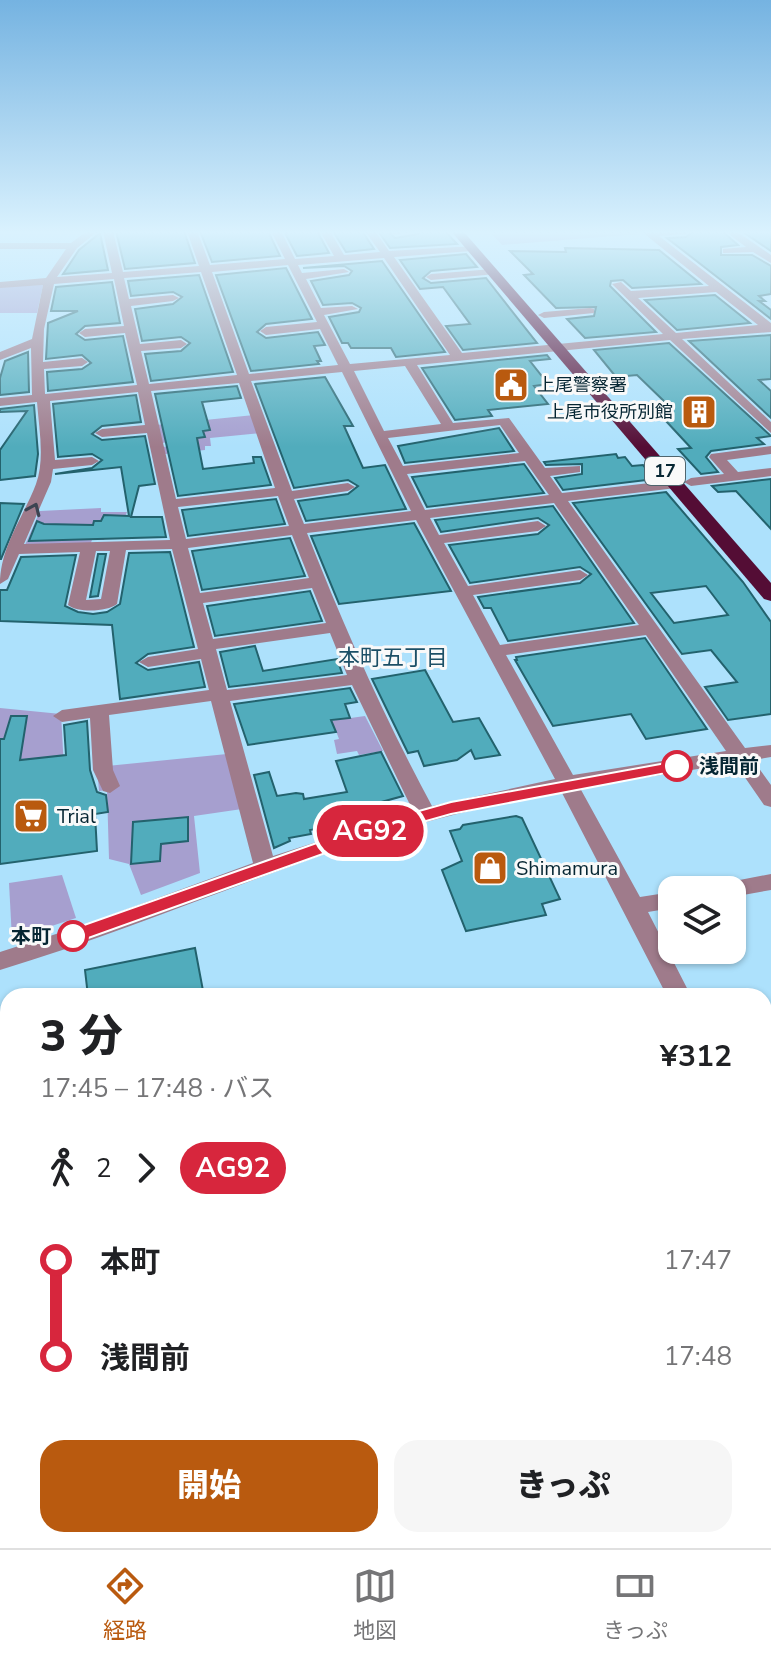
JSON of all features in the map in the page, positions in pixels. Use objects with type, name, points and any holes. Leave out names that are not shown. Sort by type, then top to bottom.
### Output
[{"type":"highway","name":"17","points":[[522,303],[684,483],[771,573]]},
{"type":"highway","name":"17","points":[[534,303],[564,348]]},
{"type":"highway","name":"17","points":[[684,483],[771,595]]},
{"type":"street","points":[[2,570],[39,497],[47,465],[35,342],[44,303]]},
{"type":"street","points":[[123,303],[179,544],[265,867]]},
{"type":"street","points":[[217,303],[334,627],[356,679],[426,815]]},
{"type":"street","points":[[314,303],[461,592],[634,906],[675,988]]},
{"type":"street","points":[[421,303],[459,358]]},
{"type":"street","points":[[636,303],[771,429]]},
{"type":"street","points":[[740,303],[770,328]]},
{"type":"street","points":[[318,312],[352,309]]},
{"type":"street","points":[[544,315],[590,311]]},
{"type":"street","points":[[266,331],[325,325]]},
{"type":"street","points":[[0,402],[770,328]]},
{"type":"street","points":[[85,333],[129,329]]},
{"type":"street","points":[[0,356],[35,342]]},
{"type":"street","points":[[134,348],[181,344]]},
{"type":"street","points":[[36,366],[82,362]]},
{"type":"street","points":[[409,363],[449,427]]},
{"type":"street","points":[[381,435],[504,421],[771,800]]},
{"type":"street","points":[[102,433],[152,428]]},
{"type":"street","points":[[735,477],[716,457],[771,450]]},
{"type":"street","points":[[399,471],[528,456]]},
{"type":"street","points":[[47,465],[92,461]]},
{"type":"street","points":[[540,473],[575,469]]},
{"type":"street","points":[[0,536],[18,543],[89,547],[179,544],[771,472]]},
{"type":"street","points":[[169,504],[348,487]]},
{"type":"street","points":[[435,540],[538,526]]},
{"type":"street","points":[[89,547],[76,605],[109,604],[119,546]]},
{"type":"street","points":[[461,592],[580,575]]},
{"type":"street","points":[[193,599],[318,582]]},
{"type":"street","points":[[148,662],[334,627]]},
{"type":"street","points":[[493,651],[649,629]]},
{"type":"street","points":[[62,716],[356,679]]},
{"type":"street","points":[[99,712],[103,770],[110,786]]},
{"type":"street","points":[[0,961],[265,867],[426,815],[567,785],[771,751]]},
{"type":"street","points":[[746,887],[771,882]]},
{"type":"street","points":[[634,906],[658,902]]},
{"type":"shaded area","points":[[0,303],[39,303],[37,313],[0,313]]},
{"type":"shaded area","points":[[254,415],[261,433],[210,438],[211,446],[205,446],[205,450],[165,454],[163,447],[187,444],[186,440],[162,443],[156,425]]},
{"type":"shaded area","points":[[101,508],[101,512],[127,512],[118,532],[108,532],[104,540],[92,540],[90,545],[25,545],[40,511]]},
{"type":"shaded area","points":[[0,708],[61,714],[64,768],[0,777]]},
{"type":"shaded area","points":[[365,716],[383,751],[359,755],[357,751],[337,754],[334,740],[339,739],[336,731],[325,732],[322,722]]},
{"type":"shaded area","points":[[227,754],[242,809],[194,816],[200,873],[141,895],[129,864],[109,859],[107,790],[99,791],[97,767]]},
{"type":"shaded area","points":[[62,875],[76,918],[12,939],[9,883]]},
{"type":"building","points":[[53,303],[116,303],[120,323],[85,326],[76,334],[85,340],[123,336],[133,382],[48,391],[47,372],[82,369],[91,363],[82,355],[46,359],[48,323],[78,311],[51,311]]},
{"type":"building","points":[[209,303],[233,372],[151,381],[145,354],[181,351],[190,343],[181,337],[142,341],[135,309]]},
{"type":"building","points":[[226,303],[304,303],[312,319],[266,324],[257,332],[266,338],[318,332],[325,345],[314,346],[321,361],[317,361],[319,364],[251,371]]},
{"type":"building","points":[[352,303],[411,303],[445,352],[396,357],[391,348],[351,348],[348,343],[342,343],[329,317],[359,312],[361,308]]},
{"type":"building","points":[[455,303],[506,303],[537,343],[463,350],[446,326],[470,324]]},
{"type":"building","points":[[551,303],[627,303],[656,332],[585,338],[567,319],[594,316],[596,307],[556,308]]},
{"type":"building","points":[[648,303],[725,303],[750,323],[677,330]]},
{"type":"building","points":[[751,303],[762,303],[771,310],[771,319]]},
{"type":"building","points":[[771,335],[771,379],[759,380],[771,391],[771,418],[689,341]]},
{"type":"building","points":[[669,343],[771,436],[757,438],[764,444],[711,451],[706,457],[718,472],[701,474],[678,449],[691,448],[653,407],[669,406],[637,375],[616,377],[594,350]]},
{"type":"building","points":[[28,352],[29,392],[0,395],[0,378],[5,361]]},
{"type":"building","points":[[547,355],[550,359],[530,361],[548,384],[534,386],[548,404],[488,410],[492,416],[455,420],[422,368]]},
{"type":"building","points":[[325,377],[353,426],[344,426],[363,468],[385,465],[406,509],[306,521],[298,501],[348,494],[358,486],[348,480],[294,488],[255,384]]},
{"type":"building","points":[[237,386],[241,398],[202,402],[210,430],[203,431],[205,437],[197,438],[203,469],[254,463],[253,457],[261,457],[271,485],[178,496],[155,394]]},
{"type":"building","points":[[136,395],[141,422],[102,426],[92,434],[102,440],[145,436],[155,484],[139,486],[131,517],[162,517],[166,537],[29,541],[37,521],[44,524],[93,525],[94,521],[101,521],[104,515],[129,516],[121,467],[55,474],[92,468],[102,460],[92,454],[58,457],[53,404]]},
{"type":"building","points":[[34,405],[38,454],[35,476],[0,480],[0,450],[27,411],[0,412],[0,409]]},
{"type":"building","points":[[499,428],[514,451],[405,463],[398,446]]},
{"type":"building","points":[[616,454],[618,458],[625,457],[632,466],[643,465],[655,479],[563,490],[555,478],[582,474],[582,464],[546,465],[544,462]]},
{"type":"building","points":[[524,464],[544,493],[427,507],[412,477]]},
{"type":"building","points":[[771,479],[771,529],[736,491],[718,492],[712,486]]},
{"type":"building","points":[[666,492],[743,582],[771,622],[771,714],[728,720],[705,687],[737,682],[711,650],[682,654],[573,503]],"holes":[[[706,586],[728,615],[674,623],[651,593]]]},
{"type":"building","points":[[276,499],[285,524],[188,536],[182,510]]},
{"type":"building","points":[[0,503],[24,504],[1,559],[0,559]]},
{"type":"building","points":[[553,506],[634,623],[508,641],[491,608],[484,608],[478,597],[580,583],[591,574],[580,567],[470,583],[449,545],[538,534],[549,525],[538,518],[441,532],[435,520]]},
{"type":"building","points":[[414,523],[451,591],[339,604],[311,536]]},
{"type":"building","points":[[290,538],[305,576],[202,590],[192,551]]},
{"type":"building","points":[[170,552],[194,647],[148,654],[136,663],[148,670],[199,662],[205,687],[120,699],[112,625],[0,621],[0,590],[7,590],[21,557],[76,555],[65,606],[93,614],[107,612],[120,604],[129,553]]},
{"type":"building","points":[[98,554],[106,554],[98,596],[90,597]]},
{"type":"building","points":[[310,591],[322,621],[215,636],[207,606]]},
{"type":"building","points":[[645,638],[707,729],[646,739],[631,714],[553,726],[515,660],[516,657]]},
{"type":"building","points":[[255,646],[263,671],[337,659],[342,673],[229,687],[220,652]]},
{"type":"building","points":[[425,670],[453,722],[479,718],[500,755],[475,759],[471,750],[457,760],[424,766],[418,751],[408,753],[372,679]]},
{"type":"building","points":[[350,688],[357,702],[345,704],[350,718],[331,720],[336,732],[248,745],[234,704]]},
{"type":"building","points":[[11,716],[27,716],[20,760],[66,755],[64,725],[87,721],[90,770],[97,792],[106,795],[108,812],[95,814],[97,851],[0,864],[0,739],[4,739]]},
{"type":"building","points":[[381,752],[403,796],[356,809],[358,816],[345,818],[346,822],[342,825],[310,830],[311,834],[289,838],[290,841],[274,848],[254,775],[269,772],[277,796],[296,793],[303,794],[304,799],[347,792],[336,761]]},
{"type":"building","points":[[516,816],[522,818],[560,899],[542,904],[546,915],[466,931],[442,870],[462,861],[450,831],[463,825]]},
{"type":"building","points":[[188,817],[188,841],[161,844],[160,861],[131,864],[133,822]]},
{"type":"building","points":[[195,948],[202,988],[87,988],[85,970]]},
{"type":"bus line","name":"AG92","points":[[73,936],[368,831],[451,808],[536,790],[677,766]]},
{"type":"place","name":"上尾警察署","points":[[511,385]]},
{"type":"place","name":"上尾市役所別館","points":[[699,412]]},
{"type":"place","name":"浅間前","points":[[677,766]]},
{"type":"place","name":"Trial","points":[[31,816]]},
{"type":"place","name":"Shimamura","points":[[490,868]]},
{"type":"place","name":"本町","points":[[73,936]]},
{"type":"district","name":"本町五丁目","points":[[393,658]]}]
